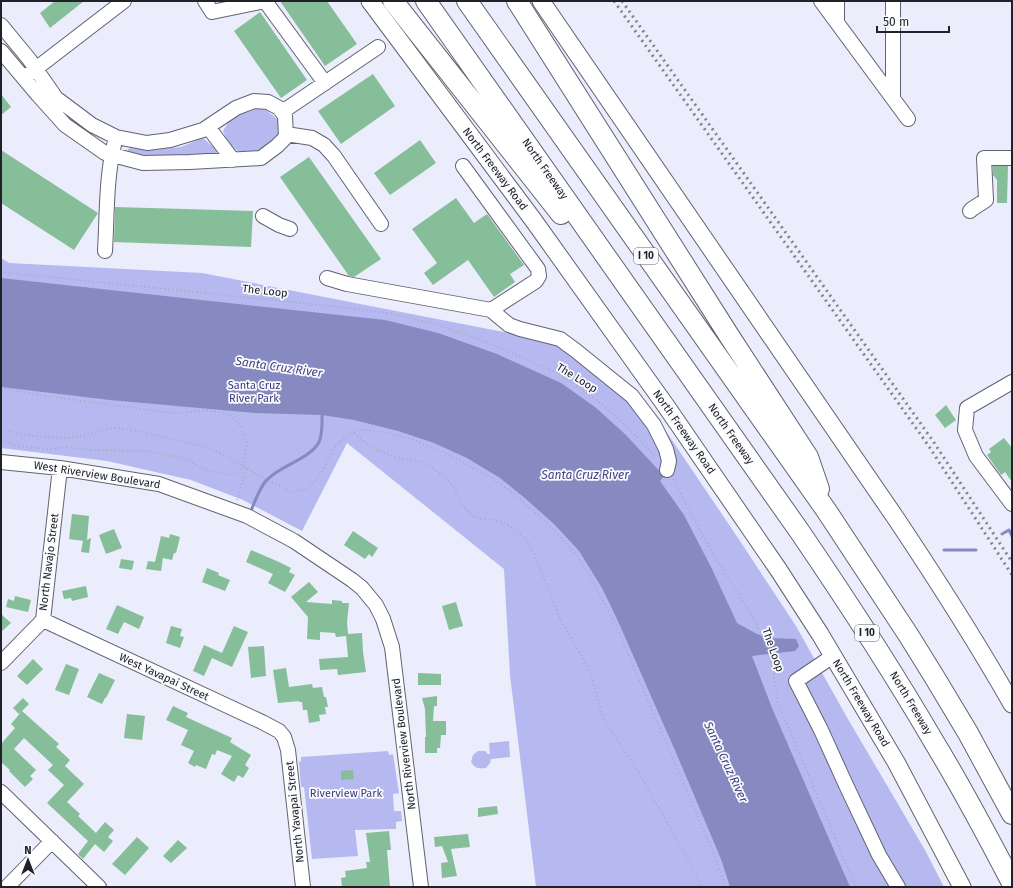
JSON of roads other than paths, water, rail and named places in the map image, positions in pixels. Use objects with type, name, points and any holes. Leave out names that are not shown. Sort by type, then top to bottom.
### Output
[{"type":"highway","points":[[393,1],[704,395]]},
{"type":"highway","name":"North Freeway","points":[[426,1],[800,532],[880,653],[934,740],[1012,883]]},
{"type":"highway","name":"I 10","points":[[467,1],[826,510],[909,636],[968,733],[1012,814]]},
{"type":"highway","points":[[517,1],[728,334],[808,457],[826,510]]},
{"type":"main road","name":"North Freeway Road","points":[[370,1],[534,221],[661,400],[778,569],[820,634],[896,762],[962,887]]},
{"type":"main road","points":[[541,1],[897,520],[940,586],[1012,704]]},
{"type":"street","points":[[24,78],[124,1]]},
{"type":"street","points":[[205,1],[212,12],[265,1],[325,83]]},
{"type":"street","points":[[821,1],[908,119]]},
{"type":"street","points":[[837,1],[837,22]]},
{"type":"street","points":[[893,1],[893,98]]},
{"type":"street","points":[[1,51],[24,78],[48,96],[56,98],[92,125],[116,137],[147,143],[170,140],[203,130],[236,108],[254,101],[268,102],[279,108],[285,116],[286,137],[261,158],[143,163],[105,153],[65,125],[48,96],[36,69],[29,58],[3,32]]},
{"type":"street","points":[[282,112],[378,47]]},
{"type":"street","points":[[208,127],[233,160]]},
{"type":"street","points":[[286,134],[312,138],[324,146],[334,156],[381,224]]},
{"type":"street","points":[[105,251],[108,195],[112,155],[116,137]]},
{"type":"street","points":[[970,211],[986,200],[984,158],[1012,158]]},
{"type":"street","points":[[463,166],[538,269],[539,276],[536,281],[491,310]]},
{"type":"street","points":[[263,216],[290,229]]},
{"type":"street","points":[[327,278],[347,284],[491,310],[509,325],[560,339],[632,396],[654,425],[666,449],[669,461],[667,470]]},
{"type":"street","points":[[1012,382],[967,408],[965,430],[976,456],[1012,504]]},
{"type":"street","name":"West Riverview Boulevard","points":[[1,462],[60,468],[159,484],[247,516],[294,540],[352,580],[362,588],[376,604]]},
{"type":"street","name":"North Navajo Street","points":[[1,663],[43,620],[60,468]]},
{"type":"street","name":"North Riverview Boulevard","points":[[376,604],[383,619],[392,647],[421,887]]},
{"type":"street","name":"West Yavapai Street","points":[[43,620],[267,725],[279,731],[284,737]]},
{"type":"street","points":[[833,656],[796,681],[821,730],[879,854],[898,887]]},
{"type":"street","name":"North Yavapai Street","points":[[284,737],[288,750],[303,887]]},
{"type":"street","points":[[1,792],[99,887]]},
{"type":"street","points":[[7,887],[52,842]]},
{"type":"water","name":"Santa Cruz River","points":[[1,278],[385,320],[438,333],[497,354],[561,383],[595,407],[625,434],[664,476],[660,481],[684,515],[712,569],[737,623],[768,638],[796,639],[799,646],[795,651],[752,656],[772,708],[850,887],[730,887],[721,859],[677,755],[602,588],[579,551],[555,525],[500,478],[467,458],[434,443],[398,431],[354,420],[322,415],[255,413],[110,400],[1,387]]},
{"type":"waterway","points":[[250,513],[258,494],[266,481],[281,469],[310,452],[319,442],[322,427],[322,412]]},
{"type":"waterway","points":[[1002,534],[1009,530],[1012,536]]},
{"type":"waterway","points":[[944,550],[976,550]]},
{"type":"railway","points":[[614,1],[928,445],[1012,575]]},
{"type":"railway","points":[[622,1],[933,441],[1012,562]]},
{"type":"park label","name":"Santa Cruz River Park","points":[[254,391]]},
{"type":"park label","name":"Riverview Park","points":[[346,793]]}]
